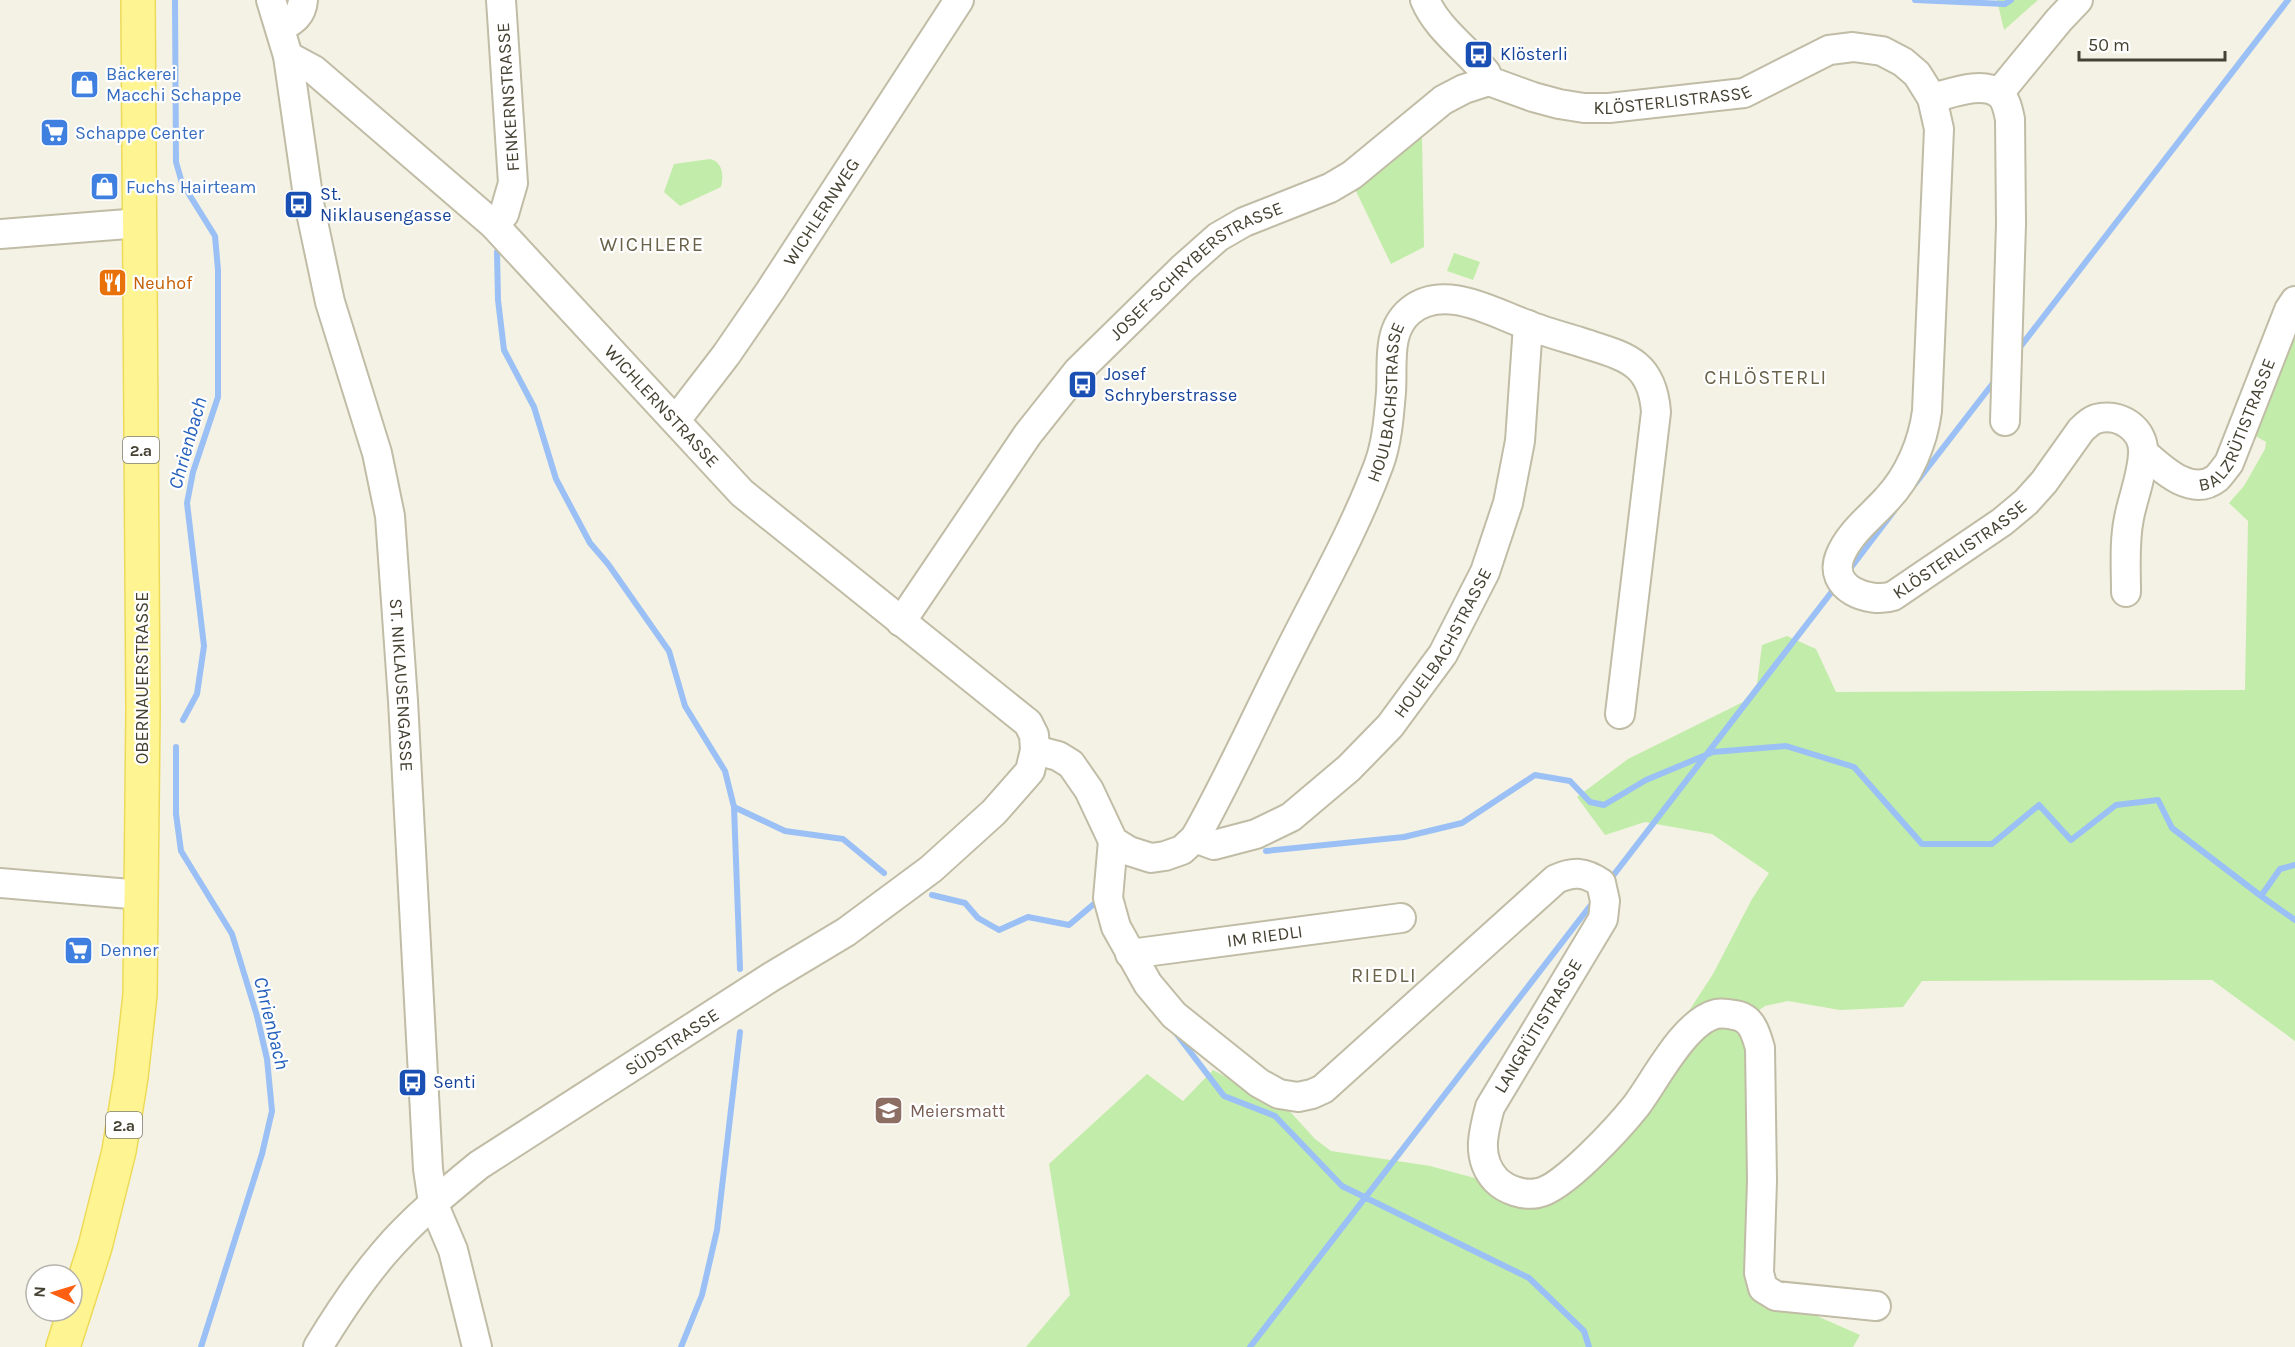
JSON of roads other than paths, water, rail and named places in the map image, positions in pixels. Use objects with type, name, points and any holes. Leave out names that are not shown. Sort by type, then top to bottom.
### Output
[{"type":"main road","name":"OBERNAUERSTRASSE","points":[[63,1347],[95,1247],[120,1151],[132,1077],[139,1005],[142,895],[138,0]]},
{"type":"street","name":"ST. NIKLAUSENGASSE","points":[[271,0],[288,56],[309,202],[330,302],[377,453],[390,516],[403,701],[428,1169],[434,1203],[453,1250],[477,1347]]},
{"type":"street","points":[[280,28],[294,21],[303,9],[303,0]]},
{"type":"street","name":"FENKERNSTRASSE","points":[[494,225],[504,214],[513,183],[501,0]]},
{"type":"street","name":"WICHLERNWEG","points":[[676,420],[726,355],[770,291],[959,0]]},
{"type":"street","points":[[1425,0],[1450,35],[1486,73],[1489,81]]},
{"type":"street","points":[[2000,93],[2078,0]]},
{"type":"street","name":"KLÖSTERLISTRASSE","points":[[1489,81],[1559,104],[1584,108],[1609,108],[1744,93],[1829,50],[1853,47],[1882,51],[1903,62],[1917,74],[1932,98],[1939,129],[1929,394],[1926,423],[1916,452],[1898,485],[1848,541],[1838,561],[1841,580],[1846,587],[1863,597],[1876,599],[1893,596],[2002,522],[2026,502],[2081,430],[2096,419],[2116,418],[2130,424],[2140,438],[2144,453]]},
{"type":"street","name":"WICHLERNSTRASSE","points":[[288,56],[314,70],[494,225],[742,493],[1028,723],[1034,735],[1035,750]]},
{"type":"street","name":"JOSEF-SCHRYBERSTRASSE","points":[[902,622],[1028,434],[1078,371],[1183,268],[1218,237],[1245,222],[1330,188],[1352,175],[1443,100],[1464,89],[1489,81]]},
{"type":"street","points":[[1932,98],[1972,89],[1988,89],[2000,93],[2007,105],[2010,118],[2010,295],[2005,421]]},
{"type":"street","points":[[0,234],[140,223]]},
{"type":"street","name":"HOULBACHSTRASSE","points":[[1113,841],[1129,851],[1151,858],[1182,850],[1195,838],[1347,539],[1380,462],[1391,390],[1391,351],[1398,327],[1409,312],[1423,303],[1441,299],[1469,302],[1620,356],[1638,366],[1649,379],[1655,395],[1656,412],[1620,714]]},
{"type":"street","name":"BALZRÜTISTRASSE","points":[[2144,453],[2164,471],[2187,484],[2202,485],[2217,478],[2229,464],[2289,310],[2295,301]]},
{"type":"street","name":"HOUELBACHSTRASSE","points":[[1195,838],[1214,845],[1256,834],[1291,817],[1349,768],[1390,726],[1443,654],[1485,572],[1508,503],[1520,441],[1528,325]]},
{"type":"street","points":[[2126,592],[2126,537],[2144,453]]},
{"type":"street","points":[[1035,750],[1058,756],[1071,764],[1089,790],[1113,841]]},
{"type":"street","name":"SÜDSTRASSE","points":[[318,1347],[345,1304],[385,1252],[434,1203],[479,1165],[771,977],[872,915],[931,869],[994,812],[1030,771],[1035,750]]},
{"type":"street","name":"LANGRÜTISTRASSE","points":[[1113,841],[1108,898],[1116,927],[1148,984],[1174,1014],[1259,1083],[1278,1094],[1298,1097],[1323,1089],[1556,879],[1570,873],[1588,875],[1601,883],[1605,901],[1603,919],[1490,1107],[1482,1136],[1483,1156],[1488,1170],[1501,1185],[1515,1191],[1538,1193],[1556,1185],[1586,1159],[1635,1106],[1670,1055],[1695,1027],[1716,1014],[1738,1015],[1755,1029],[1760,1048],[1762,1181],[1759,1273],[1763,1288],[1776,1296],[1876,1306]]},
{"type":"street","points":[[0,883],[142,895]]},
{"type":"street","name":"IM RIEDLI","points":[[1130,954],[1401,918]]},
{"type":"waterway","name":"Chrienbach","points":[[175,0],[176,162],[182,183],[215,236],[218,270],[218,397],[193,472],[187,503],[204,646],[197,694],[183,720]]},
{"type":"waterway","points":[[1915,0],[2005,4],[2011,0]]},
{"type":"waterway","points":[[2017,351],[2288,0]]},
{"type":"waterway","points":[[497,252],[498,300],[504,350],[534,407],[556,479],[590,543],[608,564],[669,651],[685,706],[725,771],[734,807],[740,969]]},
{"type":"waterway","points":[[1915,484],[1997,378]]},
{"type":"waterway","points":[[1849,570],[1894,511]]},
{"type":"waterway","points":[[1609,881],[1837,585]]},
{"type":"waterway","points":[[1266,851],[1404,837],[1462,823],[1535,775],[1570,781],[1590,802],[1604,805],[1646,780],[1713,752],[1786,746],[1854,767],[1922,844],[1992,844],[2039,805],[2071,840],[2116,805],[2158,800],[2172,828],[2295,920]]},
{"type":"waterway","name":"Chrienbach","points":[[176,747],[176,814],[181,851],[232,934],[257,1016],[267,1059],[272,1111],[262,1154],[201,1347]]},
{"type":"waterway","points":[[734,807],[785,831],[843,839],[884,873]]},
{"type":"waterway","points":[[2261,896],[2280,869],[2295,865]]},
{"type":"waterway","points":[[932,895],[965,903],[978,918],[999,930],[1028,917],[1069,925],[1095,903]]},
{"type":"waterway","points":[[1250,1347],[1594,901]]},
{"type":"waterway","points":[[681,1347],[702,1295],[717,1230],[740,1032]]},
{"type":"waterway","points":[[1175,1032],[1224,1096],[1275,1116],[1342,1186],[1529,1278],[1584,1331],[1589,1347]]},
{"type":"place","name":"Klösterli","points":[[1479,54]]},
{"type":"place","name":"Bäckerei Macchi Schappe","points":[[85,84]]},
{"type":"place","name":"Schappe Center","points":[[54,133]]},
{"type":"place","name":"Fuchs Hairteam","points":[[105,187]]},
{"type":"place","name":"St. Niklausengasse","points":[[299,204]]},
{"type":"place","name":"Neuhof","points":[[112,283]]},
{"type":"place","name":"Josef Schryberstrasse","points":[[1083,384]]},
{"type":"place","name":"Denner","points":[[79,950]]},
{"type":"place","name":"Senti","points":[[412,1082]]},
{"type":"place","name":"Meiersmatt","points":[[889,1111]]},
{"type":"district","name":"WICHLERE","points":[[652,244]]},
{"type":"district","name":"CHLÖSTERLI","points":[[1766,377]]},
{"type":"district","name":"RIEDLI","points":[[1384,975]]}]
